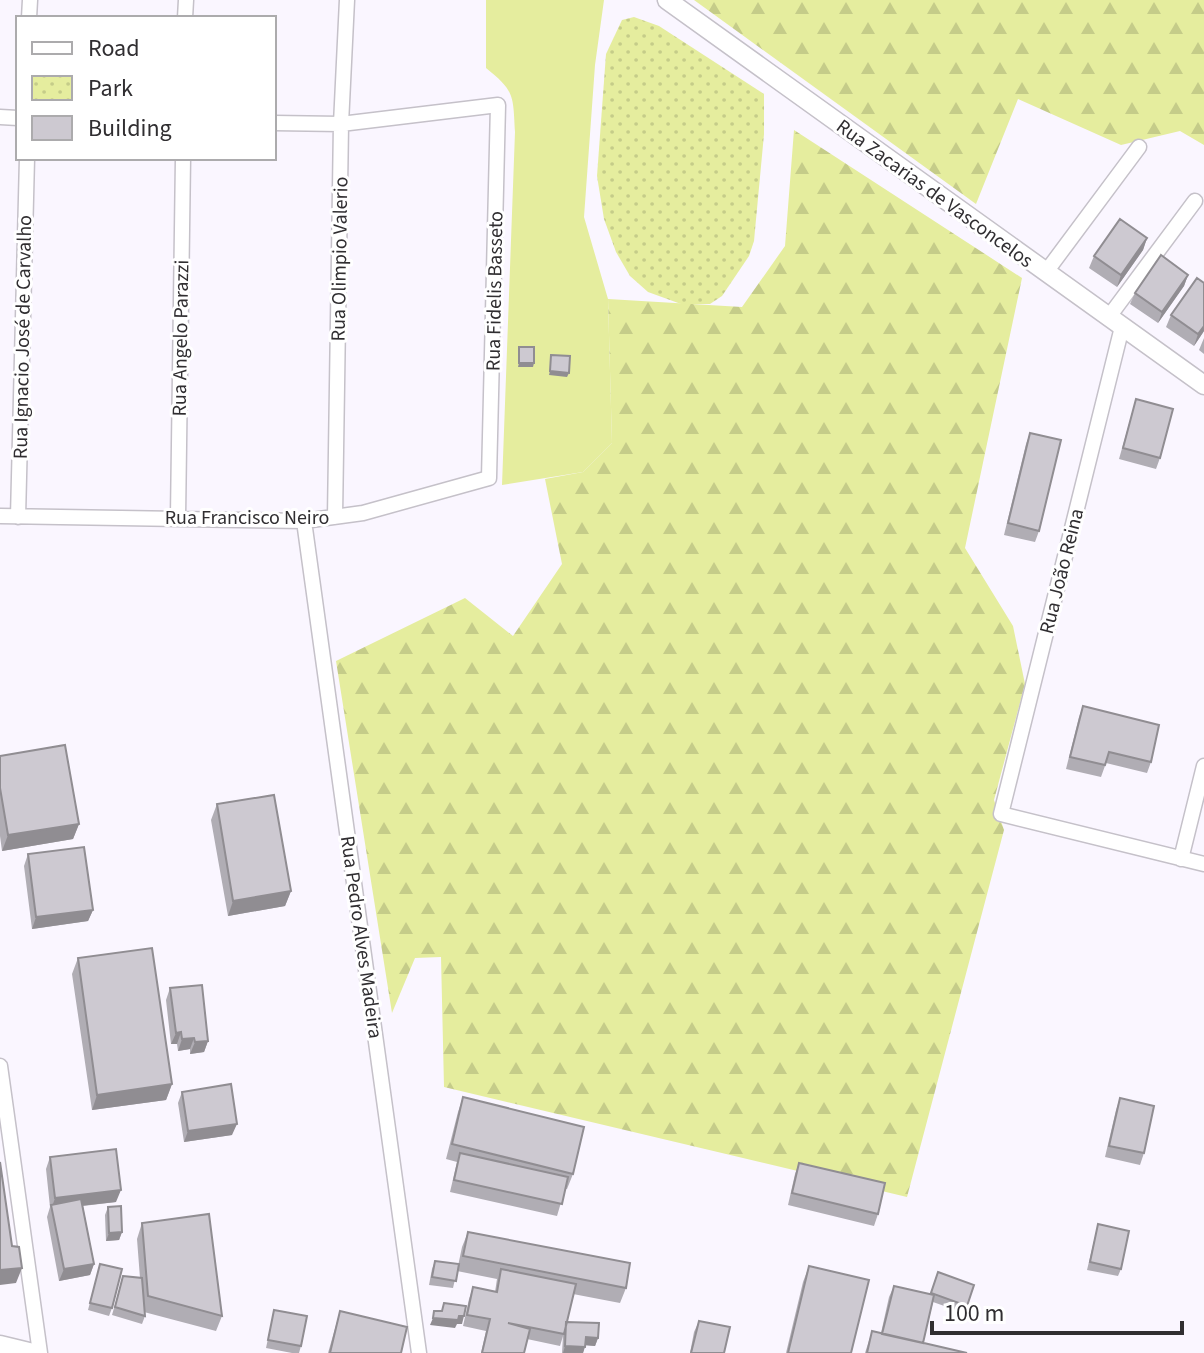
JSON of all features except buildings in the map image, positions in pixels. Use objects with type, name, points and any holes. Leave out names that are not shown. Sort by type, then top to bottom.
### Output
[{"type":"street","name":"Rua Olimpio Valerio","points":[[335,517],[341,124],[347,0]]},
{"type":"street","name":"Rua Zacarias de Vasconcelos","points":[[667,0],[1204,385]]},
{"type":"street","name":"Rua Fidelis Basseto","points":[[341,124],[498,105],[489,478]]},
{"type":"street","points":[[276,123],[341,124]]},
{"type":"street","points":[[1046,272],[1139,147]]},
{"type":"street","name":"Rua Ignacio José de Carvalho","points":[[18,517],[27,160]]},
{"type":"street","name":"Rua Angelo Parazzi","points":[[178,517],[183,160]]},
{"type":"street","points":[[1115,323],[1195,201]]},
{"type":"street","name":"Rua João Reina","points":[[1115,323],[1001,814],[1181,859]]},
{"type":"street","name":"Rua Francisco Neiro","points":[[0,516],[304,521],[363,513],[489,478]]},
{"type":"street","name":"Rua Pedro Alves Madeira","points":[[304,521],[419,1353]]},
{"type":"street","points":[[1204,766],[1181,859],[1204,864]]},
{"type":"street","points":[[0,1066],[40,1353]]},
{"type":"street","points":[[0,1345],[33,1353]]},
{"type":"green space","points":[[486,0],[604,0],[595,65],[584,217],[608,299],[612,443],[583,472],[502,485],[515,132],[511,95],[486,68]]},
{"type":"green space","points":[[694,0],[1204,0],[1204,145],[1180,131],[1121,145],[1018,99],[976,204]]},
{"type":"green space","points":[[634,17],[659,26],[764,94],[764,134],[754,241],[749,256],[722,296],[710,304],[681,304],[648,292],[630,276],[616,252],[604,219],[597,176],[606,54],[622,20]]},
{"type":"green space","points":[[794,130],[1022,278],[965,548],[1013,626],[1025,684],[994,800],[1004,830],[907,1197],[444,1087],[441,957],[415,958],[392,1013],[336,661],[465,598],[513,636],[562,564],[545,479],[583,472],[612,443],[608,299],[742,307],[785,246]]}]
